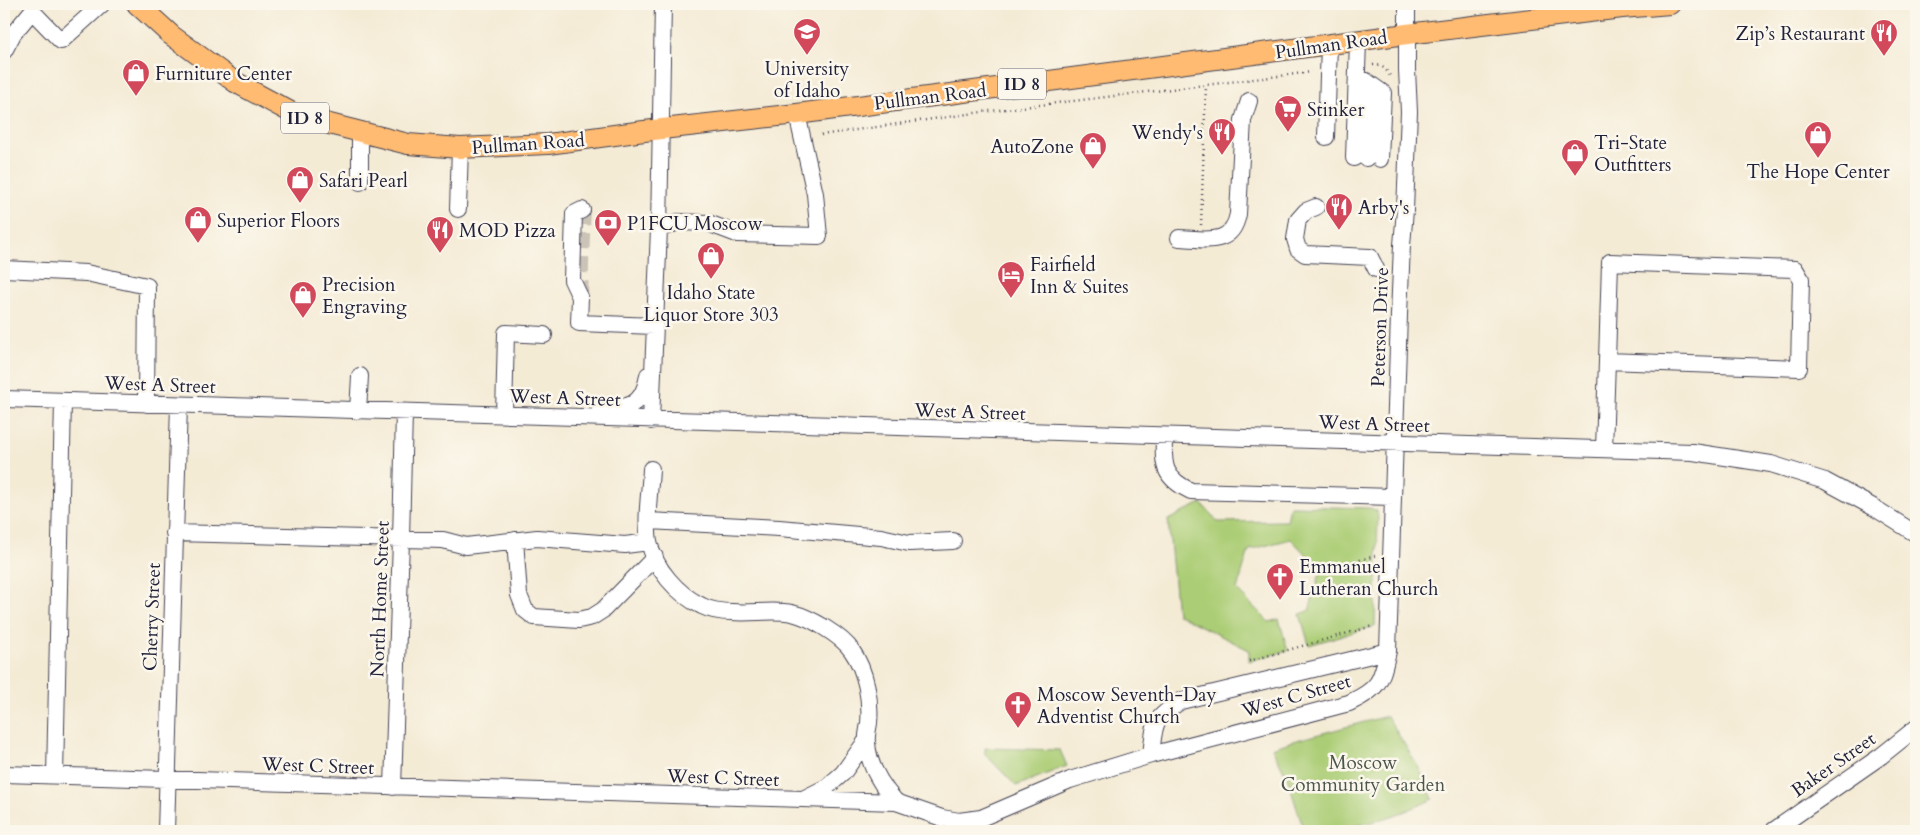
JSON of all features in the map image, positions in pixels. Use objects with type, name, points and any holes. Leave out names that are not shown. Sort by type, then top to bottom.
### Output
[{"type":"main road","name":"Pullman Road","points":[[137,4],[171,35],[235,82],[298,116],[408,144],[460,148],[548,144],[797,114],[1407,34],[1670,4]]},
{"type":"street","points":[[4,51],[13,34],[32,11],[61,41],[102,4]]},
{"type":"street","points":[[651,421],[661,130],[663,4]]},
{"type":"street","name":"Peterson Drive","points":[[1388,651],[1394,443],[1408,112],[1407,4]]},
{"type":"street","points":[[1358,41],[1357,67],[1366,158]]},
{"type":"street","points":[[1326,137],[1329,45]]},
{"type":"street","points":[[1179,238],[1215,240],[1223,237],[1234,227],[1238,214],[1244,120],[1249,101]]},
{"type":"street","points":[[658,229],[678,222],[708,223],[737,234],[819,236],[815,194],[797,114]]},
{"type":"street","points":[[360,132],[360,182]]},
{"type":"street","points":[[458,210],[460,148]]},
{"type":"street","points":[[1316,207],[1306,211],[1298,220],[1295,240],[1298,249],[1305,254],[1370,257],[1376,269]]},
{"type":"street","points":[[582,210],[574,214],[572,271],[572,280],[580,297],[579,324],[654,332]]},
{"type":"street","points":[[1604,450],[1610,262],[1795,269],[1801,279],[1799,368],[1607,361]]},
{"type":"street","points":[[4,269],[86,273],[147,286],[146,404]]},
{"type":"street","points":[[544,335],[506,333],[504,415],[620,408],[635,403],[646,388],[654,332]]},
{"type":"street","points":[[358,411],[360,376]]},
{"type":"street","name":"West A Street","points":[[4,400],[1693,452],[1771,464],[1826,482],[1873,507],[1916,534]]},
{"type":"street","points":[[54,776],[63,401]]},
{"type":"street","name":"Cherry Street","points":[[166,831],[166,780],[179,405]]},
{"type":"street","name":"North Home Street","points":[[393,787],[404,412]]},
{"type":"street","points":[[1164,437],[1165,467],[1170,477],[1179,486],[1191,491],[1393,497]]},
{"type":"street","points":[[651,469],[649,542],[667,579],[692,600],[704,607],[731,612],[792,613],[827,629],[852,650],[865,678],[869,704],[869,723],[866,741],[871,763],[883,787],[896,802]]},
{"type":"street","points":[[649,521],[881,536],[909,543],[953,541]]},
{"type":"street","points":[[174,532],[443,540],[466,546],[537,538],[625,545],[649,542]]},
{"type":"street","points":[[515,540],[519,595],[526,610],[534,617],[579,620],[592,617],[603,610],[655,557]]},
{"type":"street","points":[[1151,755],[1155,725],[1161,714],[1181,701],[1388,651]]},
{"type":"street","name":"West C Street","points":[[4,774],[896,802],[942,818],[959,821],[981,818],[1070,780],[1151,755],[1350,703],[1367,695],[1378,684],[1384,670],[1388,651]]},
{"type":"street","name":"Baker Street","points":[[1772,831],[1881,756],[1916,728]]},
{"type":"street","points":[[802,799],[827,787],[843,773],[866,741]]},
{"type":"path","points":[[1357,67],[1378,64],[1390,76],[1392,84]]},
{"type":"path","points":[[821,136],[982,112],[1328,70]]},
{"type":"path","points":[[1201,229],[1206,84]]},
{"type":"path","points":[[1321,570],[1376,556],[1376,564]]},
{"type":"path","points":[[1249,661],[1375,626]]},
{"type":"green space","points":[[1201,503],[1218,522],[1287,521],[1290,506],[1370,508],[1377,511],[1375,626],[1309,645],[1300,614],[1309,611],[1321,570],[1291,539],[1249,550],[1237,590],[1269,622],[1279,619],[1288,651],[1249,661],[1249,650],[1177,614],[1168,520]]},
{"type":"green space","name":"Moscow Community Garden","points":[[1387,716],[1419,768],[1433,799],[1386,818],[1354,826],[1304,831],[1287,777],[1272,748]]},
{"type":"green space","points":[[985,748],[1060,750],[1067,766],[1016,786],[985,754]]},
{"type":"tunnel","points":[[580,297],[583,203]]},
{"type":"place","name":"University of Idaho","points":[[807,56]]},
{"type":"place","name":"Zip’s Restaurant","points":[[1884,57]]},
{"type":"place","name":"Furniture Center","points":[[136,97]]},
{"type":"place","name":"Stinker","points":[[1288,133]]},
{"type":"place","name":"Wendy's","points":[[1222,156]]},
{"type":"place","name":"The Hope Center","points":[[1818,159]]},
{"type":"place","name":"AutoZone","points":[[1093,170]]},
{"type":"place","name":"Tri-State Outfitters","points":[[1575,177]]},
{"type":"place","name":"Safari Pearl","points":[[300,204]]},
{"type":"place","name":"Arby's","points":[[1339,231]]},
{"type":"place","name":"Superior Floors","points":[[198,244]]},
{"type":"place","name":"P1FCU Moscow","points":[[608,247]]},
{"type":"place","name":"MOD Pizza","points":[[440,254]]},
{"type":"place","name":"Idaho State Liquor Store 303","points":[[711,280]]},
{"type":"place","name":"Fairfield Inn & Suites","points":[[1011,299]]},
{"type":"place","name":"Precision Engraving","points":[[303,319]]},
{"type":"place","name":"Emmanuel Lutheran Church","points":[[1280,601]]},
{"type":"place","name":"Moscow Seventh-Day Adventist Church","points":[[1018,729]]}]
